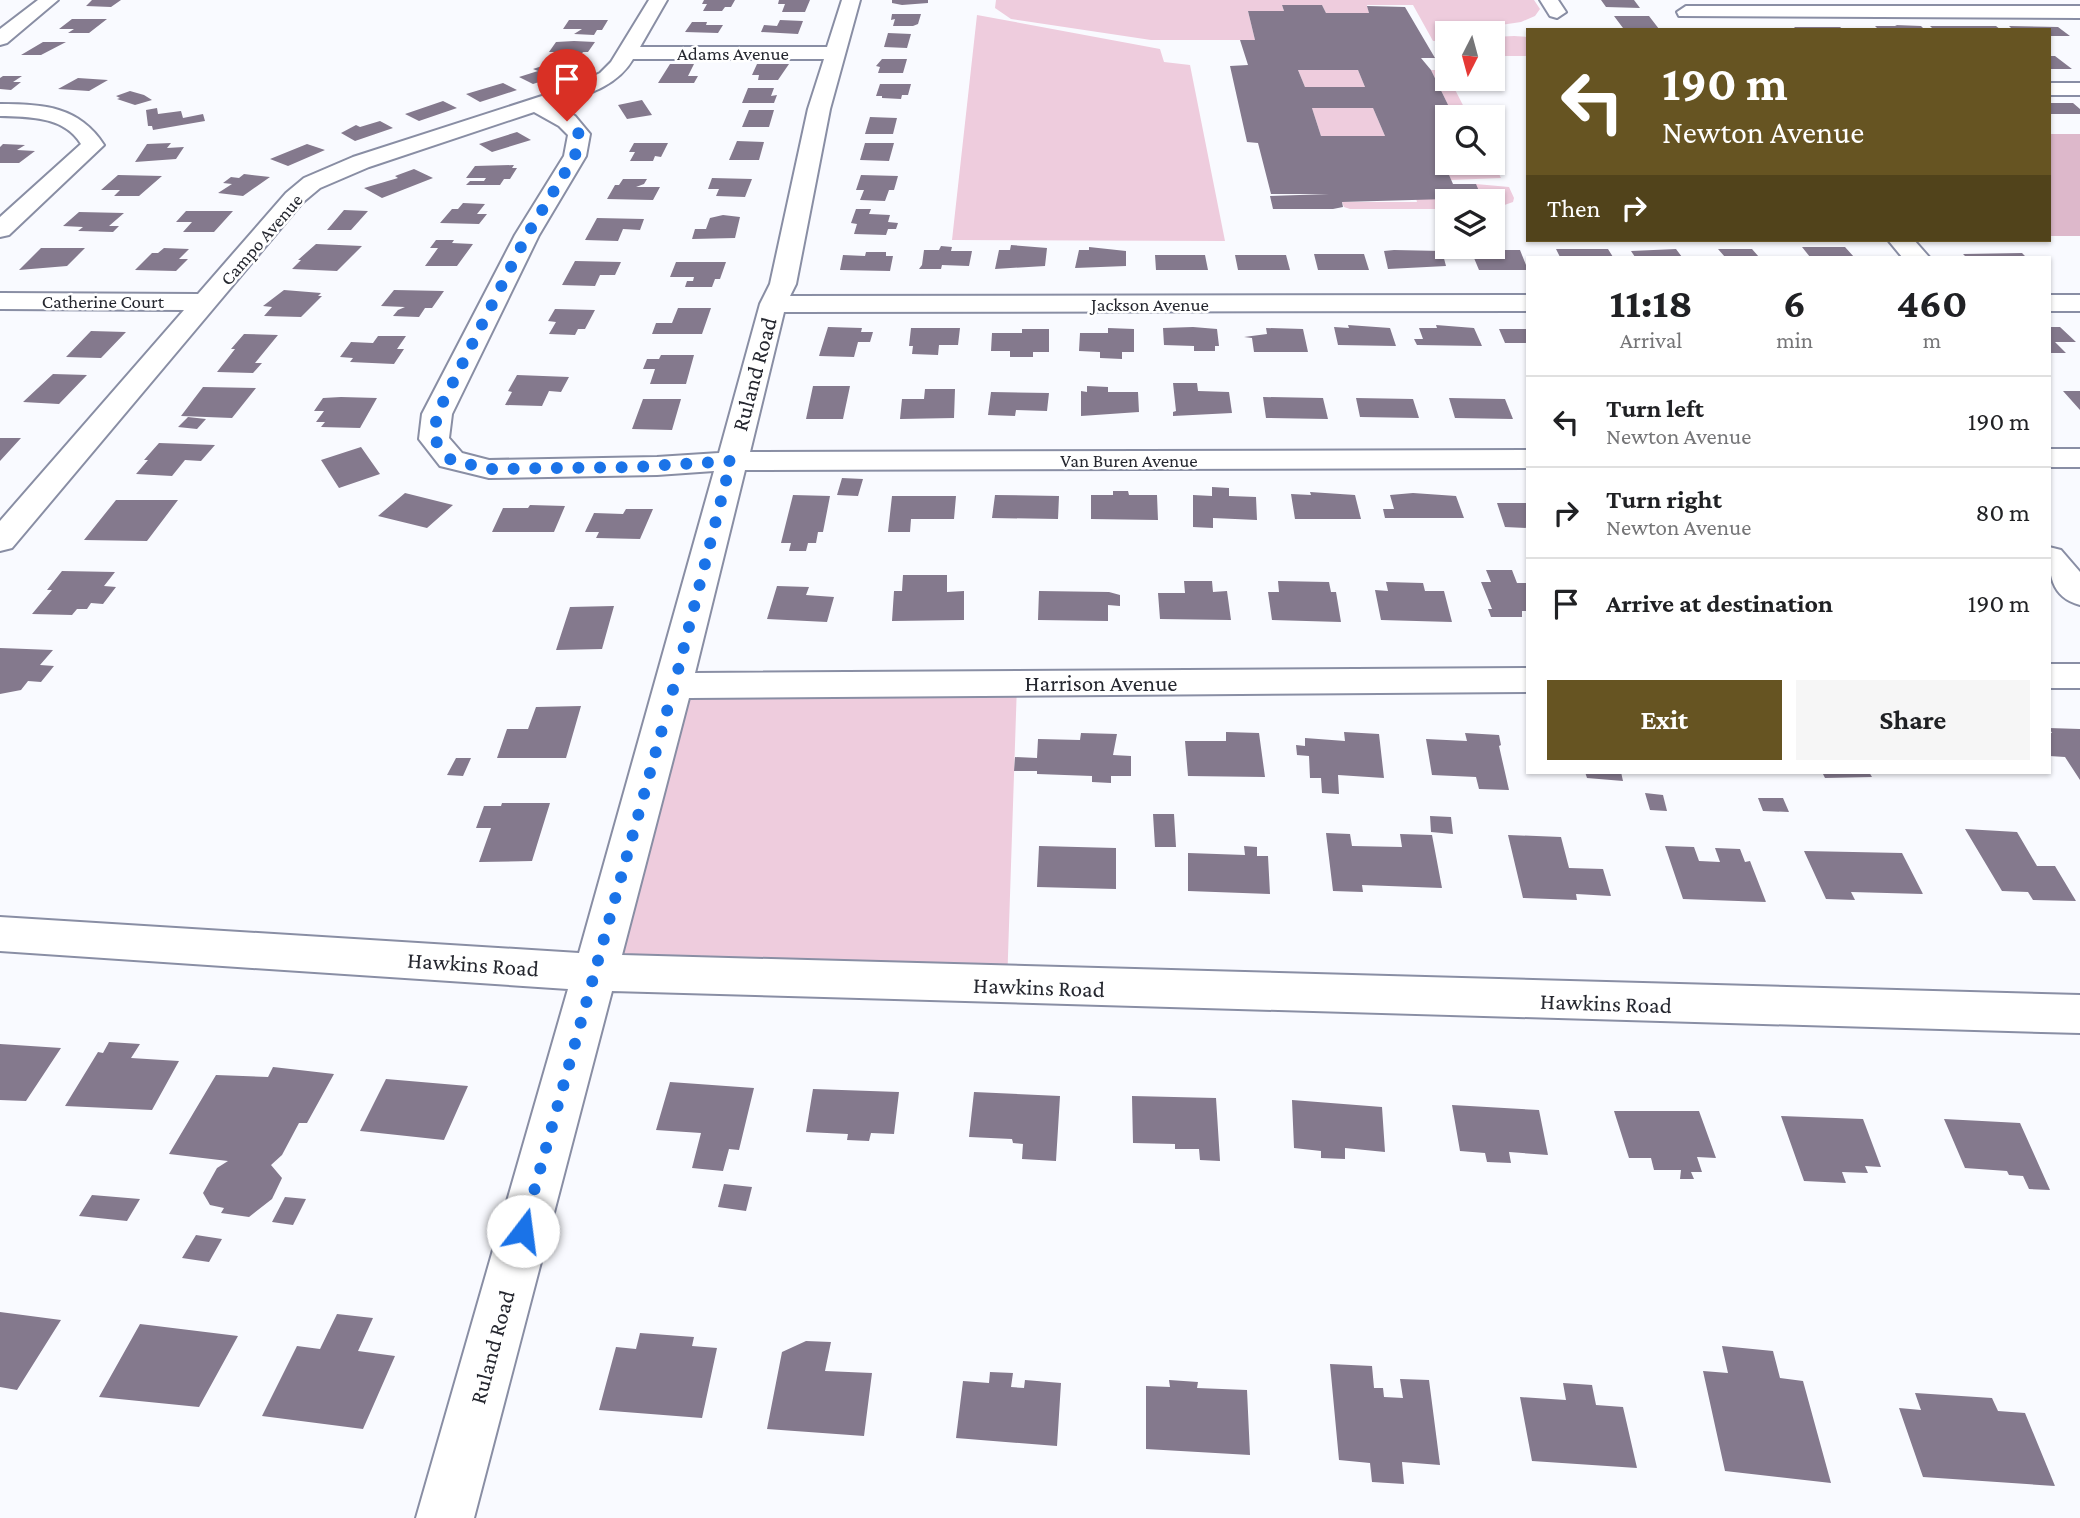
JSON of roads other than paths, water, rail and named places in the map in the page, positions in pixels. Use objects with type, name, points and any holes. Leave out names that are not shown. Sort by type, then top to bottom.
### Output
[{"type":"street","points":[[0,39],[50,0]]},
{"type":"street","name":"Campo Avenue","points":[[0,541],[294,198],[312,183],[361,162],[583,89],[607,77],[628,53],[658,0]]},
{"type":"street","name":"Ruland Road","points":[[445,1518],[593,972],[674,686],[773,304],[783,284],[819,109],[851,0]]},
{"type":"street","points":[[1680,6],[2080,12]]},
{"type":"street","points":[[1680,6],[1701,28]]},
{"type":"street","name":"Adams Avenue","points":[[628,53],[837,53]]},
{"type":"street","points":[[2051,89],[2080,89]]},
{"type":"street","name":"Van Buren Avenue","points":[[535,104],[567,121],[579,134],[575,156],[527,235],[437,414],[434,439],[451,460],[489,469],[617,468],[731,461],[1526,458]]},
{"type":"street","points":[[0,110],[57,115],[75,123],[88,133],[93,145],[0,230]]},
{"type":"street","points":[[1902,242],[1915,256]]},
{"type":"street","name":"Catherine Court","points":[[0,300],[206,302]]},
{"type":"street","name":"Jackson Avenue","points":[[773,304],[1526,303]]},
{"type":"street","points":[[2051,303],[2080,303]]},
{"type":"street","points":[[2051,458],[2080,458]]},
{"type":"street","points":[[2051,559],[2080,594]]},
{"type":"street","points":[[2051,676],[2080,676]]},
{"type":"street","name":"Harrison Avenue","points":[[674,686],[1526,680]]},
{"type":"street","name":"Hawkins Road","points":[[0,934],[593,972],[977,985],[2080,1014]]}]
